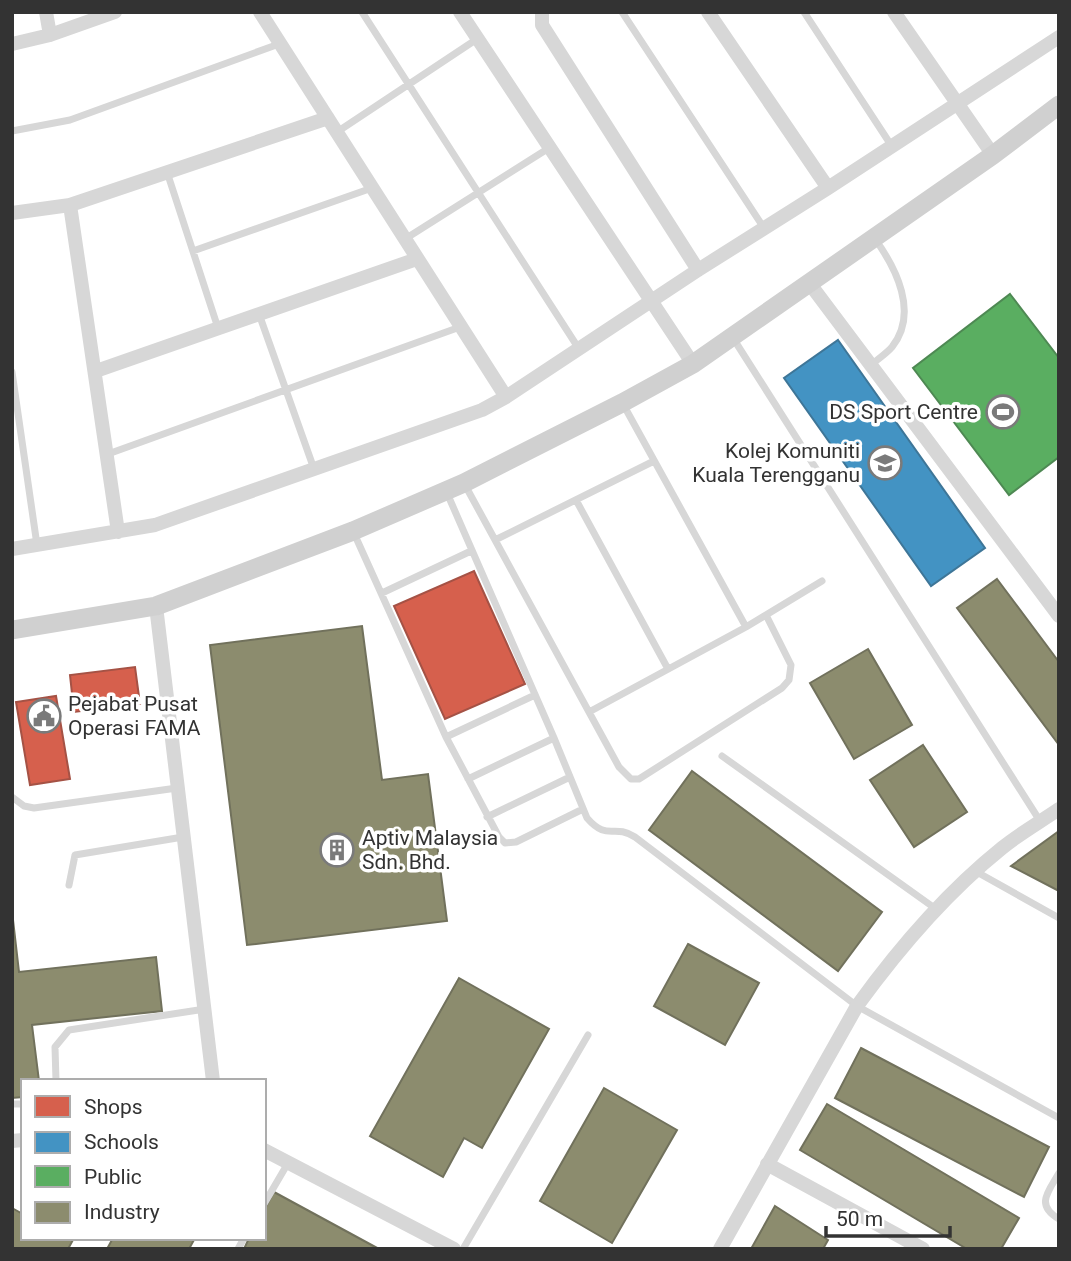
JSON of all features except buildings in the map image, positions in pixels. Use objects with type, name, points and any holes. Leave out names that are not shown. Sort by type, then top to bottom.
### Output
[{"type":"street","points":[[46,12],[50,35]]},
{"type":"street","points":[[12,44],[50,35],[115,12]]},
{"type":"street","points":[[260,12],[506,397]]},
{"type":"street","points":[[460,12],[692,364]]},
{"type":"street","points":[[542,12],[542,25],[698,270]]},
{"type":"street","points":[[708,12],[828,188]]},
{"type":"street","points":[[894,12],[993,155]]},
{"type":"street","points":[[12,549],[155,525],[482,410],[506,397],[1059,37]]},
{"type":"street","points":[[12,630],[156,606],[353,531],[455,486],[622,403],[692,364],[810,284],[1059,105]]},
{"type":"street","points":[[12,213],[70,205],[328,118]]},
{"type":"street","points":[[70,205],[118,532]]},
{"type":"street","points":[[96,371],[417,259]]},
{"type":"street","points":[[810,284],[1059,616]]},
{"type":"street","points":[[156,606],[213,1079]]},
{"type":"street","points":[[720,1249],[857,1006],[936,909],[975,871],[1059,808]]},
{"type":"street","points":[[266,1151],[454,1249]]},
{"type":"street","points":[[767,1164],[923,1249]]},
{"type":"lane","points":[[362,12],[579,349]]},
{"type":"lane","points":[[622,12],[764,228]]},
{"type":"lane","points":[[804,12],[891,145]]},
{"type":"lane","points":[[337,132],[477,39]]},
{"type":"lane","points":[[12,131],[70,120],[280,43]]},
{"type":"lane","points":[[404,239],[549,148]]},
{"type":"lane","points":[[167,172],[219,328]]},
{"type":"lane","points":[[192,251],[372,188]]},
{"type":"lane","points":[[870,365],[892,347],[900,332],[903,317],[900,280],[890,259],[875,238]]},
{"type":"lane","points":[[259,314],[314,469]]},
{"type":"lane","points":[[108,454],[461,327]]},
{"type":"lane","points":[[732,337],[1030,829]]},
{"type":"lane","points":[[12,372],[37,545]]},
{"type":"lane","points":[[622,403],[746,627]]},
{"type":"lane","points":[[495,540],[654,461]]},
{"type":"lane","points":[[455,486],[495,540],[624,774],[631,779],[639,779],[782,688],[789,680],[791,665],[766,615]]},
{"type":"lane","points":[[455,486],[471,551],[583,809],[595,828],[602,832],[623,830],[635,837],[857,1006],[1059,1118]]},
{"type":"lane","points":[[576,500],[668,669]]},
{"type":"lane","points":[[353,531],[446,737],[487,817],[505,843],[516,842],[583,809]]},
{"type":"lane","points":[[382,593],[471,551]]},
{"type":"lane","points":[[589,712],[746,627],[822,581]]},
{"type":"lane","points":[[446,737],[535,695]]},
{"type":"lane","points":[[467,779],[554,738]]},
{"type":"lane","points":[[722,756],[936,909]]},
{"type":"lane","points":[[487,817],[570,777]]},
{"type":"lane","points":[[12,797],[24,806],[34,808],[178,788]]},
{"type":"lane","points":[[69,885],[75,855],[184,837]]},
{"type":"lane","points":[[975,871],[1059,918]]},
{"type":"lane","points":[[56,1079],[55,1047],[69,1031],[205,1009]]},
{"type":"lane","points":[[463,1249],[588,1035]]},
{"type":"lane","points":[[266,1201],[288,1163]]},
{"type":"lane","points":[[1059,1173],[1045,1197],[1048,1211],[1059,1219]]},
{"type":"place","name":"DS Sport Centre","points":[[1003,412]]},
{"type":"place","name":"Kolej Komuniti Kuala Terengganu","points":[[885,463]]},
{"type":"place","name":"Pejabat Pusat Operasi FAMA","points":[[44,716]]},
{"type":"place","name":"Aptiv Malaysia Sdn. Bhd.","points":[[337,850]]}]
